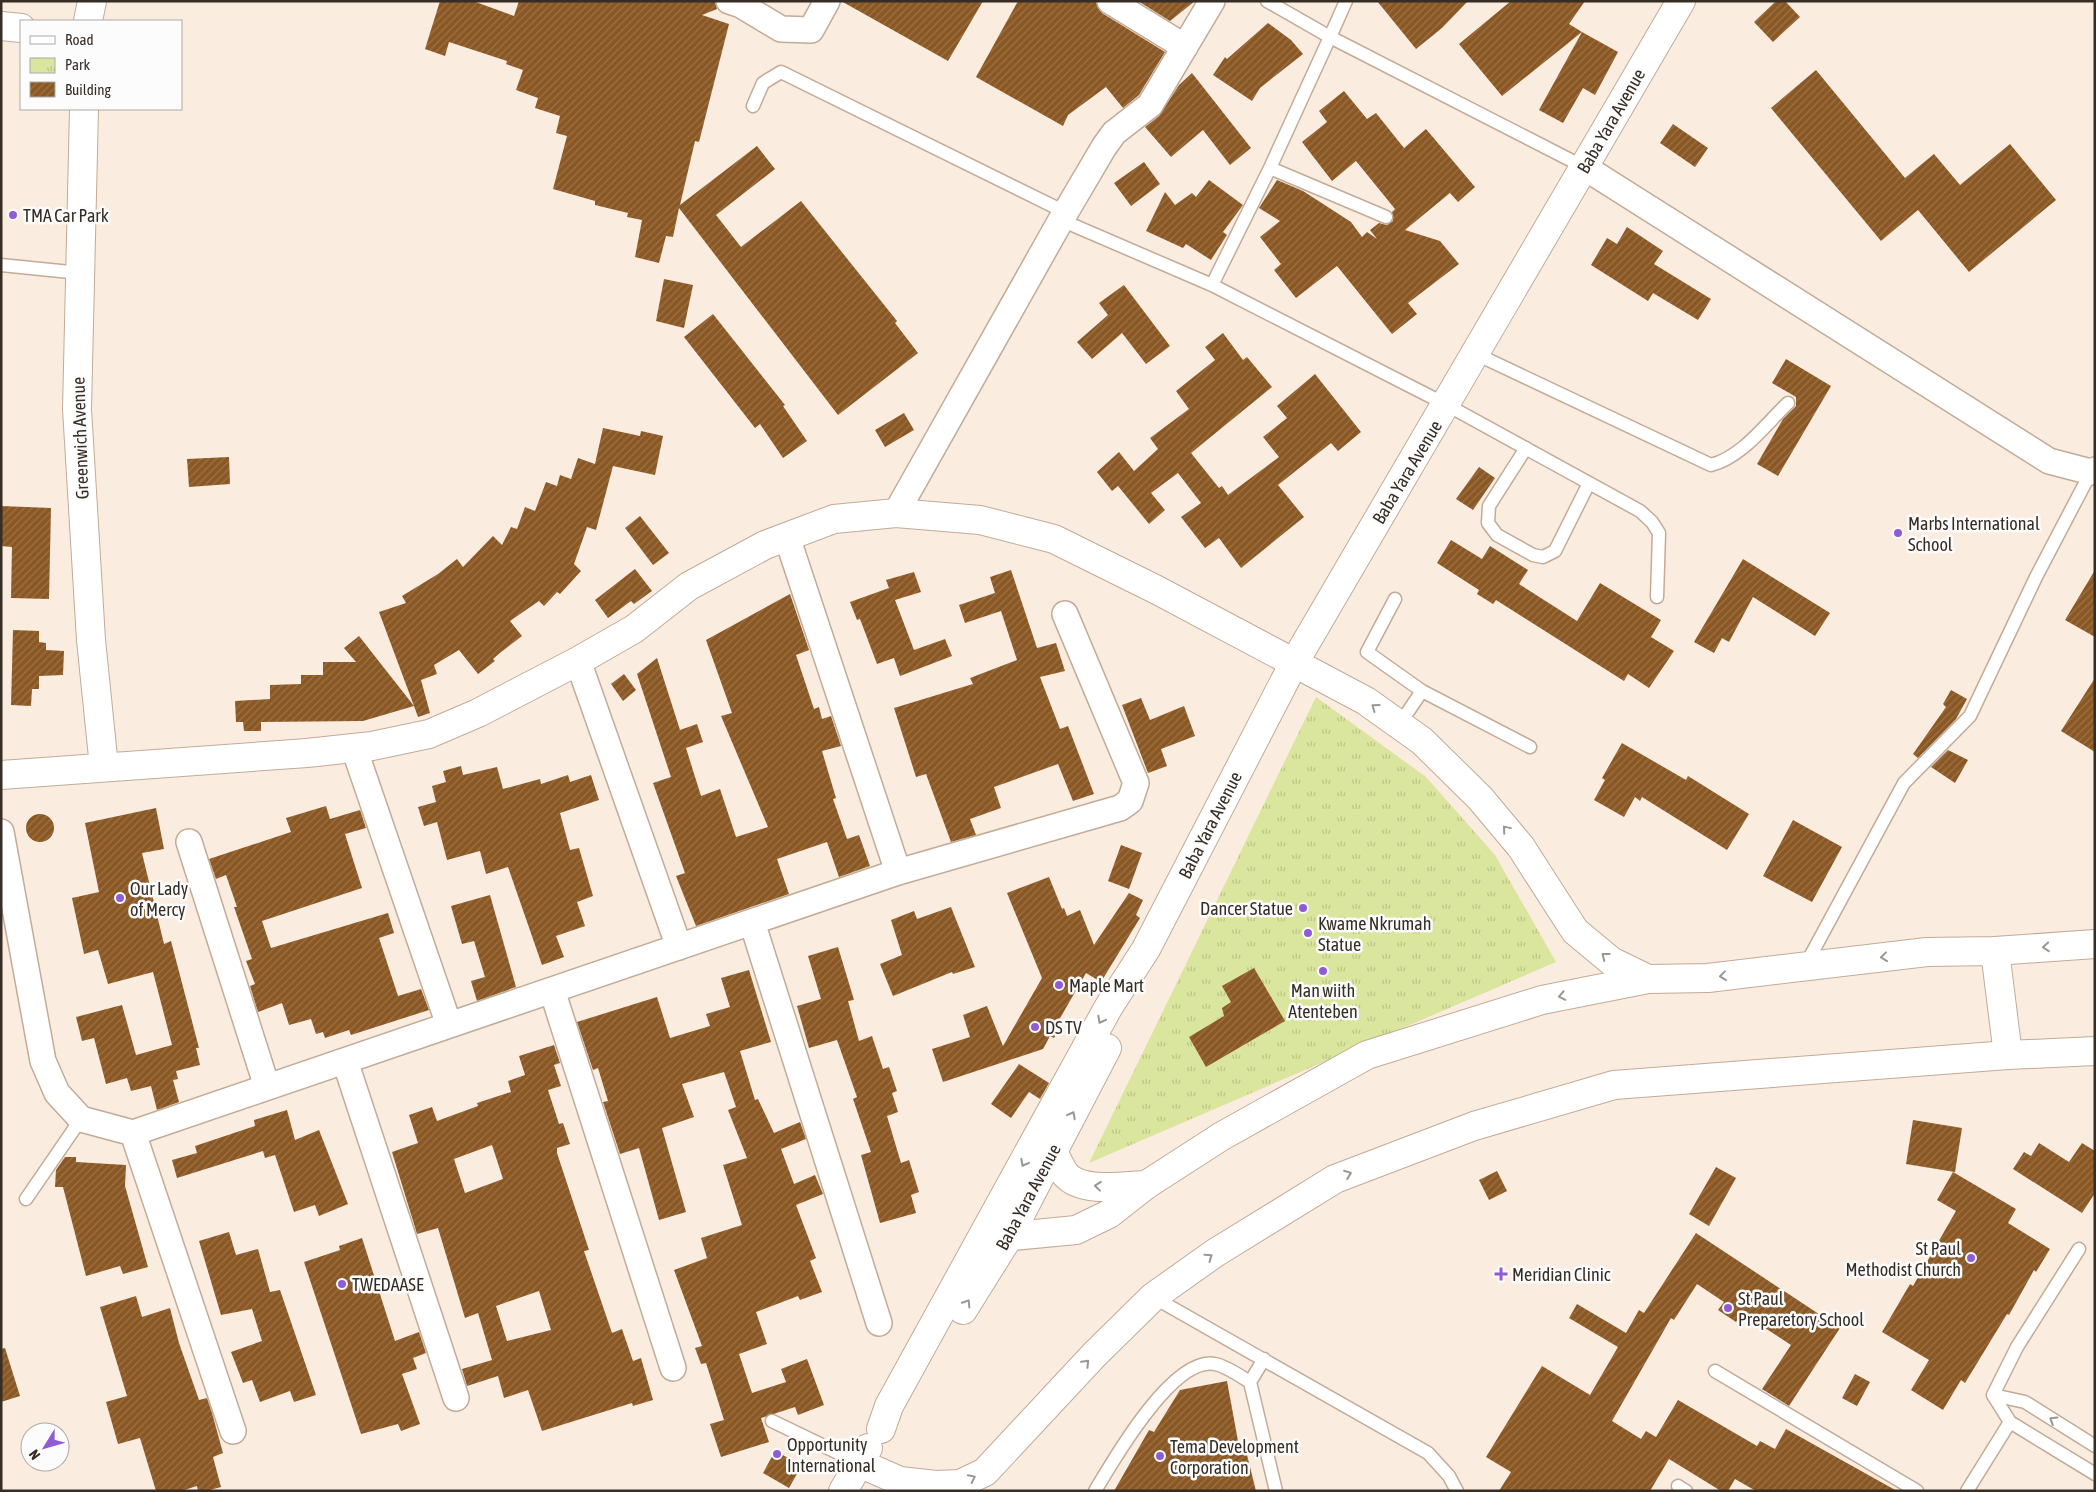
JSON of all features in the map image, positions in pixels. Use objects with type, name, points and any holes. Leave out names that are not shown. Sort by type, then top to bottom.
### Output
[{"type":"main road","points":[[88,20],[92,1]]},
{"type":"main road","name":"Baba Yara Avenue","points":[[843,1491],[881,1429],[900,1410],[995,1238],[1108,1008],[1146,949],[1294,663],[1447,405],[1681,1]]},
{"type":"main road","points":[[1,26],[20,28]]},
{"type":"main road","name":"Greenwich Avenue","points":[[84,110],[77,409],[91,640],[104,766]]},
{"type":"main road","points":[[1,774],[306,753],[354,748],[429,734],[478,714],[578,661],[634,629],[689,586],[765,545],[834,519],[896,513],[980,520],[1054,539],[1366,701],[1422,741],[1486,805],[1521,847],[1574,931],[1611,961],[1648,979]]},
{"type":"main road","points":[[995,1238],[1076,1230],[1109,1214],[1146,1185],[1222,1136],[1367,1055],[1542,1000],[1648,979],[1708,978],[1927,952],[1995,951],[2095,944]]},
{"type":"main road","name":"Baba Yara Avenue","points":[[995,1238],[1053,1152],[1123,1018],[1146,949]]},
{"type":"main road","points":[[1995,951],[2008,1055]]},
{"type":"main road","points":[[859,1463],[900,1481],[936,1485],[960,1484],[985,1472],[1034,1418],[1152,1297],[1215,1253],[1335,1179],[1474,1126],[1614,1085],[2008,1055],[2095,1051]]},
{"type":"main road","points":[[1053,1152],[1066,1175],[1075,1183],[1101,1187],[1146,1185]]},
{"type":"street","points":[[729,1],[742,5],[781,29],[811,30],[827,1]]},
{"type":"street","points":[[1110,1],[1185,48]]},
{"type":"street","points":[[896,513],[1063,216],[1114,133],[1150,105],[1212,1]]},
{"type":"street","points":[[1584,167],[2049,461],[2093,471]]},
{"type":"street","points":[[787,537],[898,872]]},
{"type":"street","points":[[1,832],[43,1062],[57,1093],[81,1119],[132,1133],[898,872],[1110,813],[1130,801],[1136,783],[1065,614]]},
{"type":"street","points":[[578,661],[678,947]]},
{"type":"street","points":[[354,748],[449,1026]]},
{"type":"street","points":[[189,842],[267,1087]]},
{"type":"street","points":[[752,922],[879,1323]]},
{"type":"street","points":[[552,990],[673,1368]]},
{"type":"street","points":[[345,1061],[456,1398]]},
{"type":"street","points":[[132,1133],[233,1431]]},
{"type":"lane","points":[[1267,1],[1330,37],[1584,167]]},
{"type":"lane","points":[[1212,285],[1270,168],[1346,1]]},
{"type":"lane","points":[[753,106],[763,83],[781,72],[1063,216],[1212,285],[1447,405],[1640,510],[1652,522],[1659,533],[1658,596]]},
{"type":"lane","points":[[1270,168],[1386,217]]},
{"type":"lane","points":[[1,264],[80,273]]},
{"type":"lane","points":[[1476,354],[1711,465],[1724,462],[1736,454],[1788,403]]},
{"type":"lane","points":[[1526,448],[1490,506],[1488,523],[1497,535],[1533,554],[1543,557],[1555,551],[1589,483]]},
{"type":"lane","points":[[1805,966],[1904,783],[1970,716],[2036,577],[2093,471]]},
{"type":"lane","points":[[1395,599],[1367,652],[1422,691],[1530,747]]},
{"type":"lane","points":[[1399,725],[1422,691]]},
{"type":"lane","points":[[26,1199],[81,1119]]},
{"type":"lane","points":[[1993,1395],[2017,1347],[2079,1249]]},
{"type":"lane","points":[[1152,1297],[1428,1453],[1449,1476],[1457,1491]]},
{"type":"lane","points":[[1264,1359],[1250,1382],[1276,1491]]},
{"type":"lane","points":[[1095,1491],[1128,1436],[1179,1377],[1194,1367],[1215,1364],[1250,1382]]},
{"type":"lane","points":[[1715,1371],[1917,1491]]},
{"type":"lane","points":[[1993,1395],[2010,1422],[2095,1474]]},
{"type":"lane","points":[[1993,1395],[2024,1402],[2095,1446]]},
{"type":"lane","points":[[772,1421],[859,1463]]},
{"type":"lane","points":[[1967,1491],[2010,1422]]},
{"type":"green space","points":[[1316,697],[1426,777],[1495,855],[1556,962],[1089,1163]]},
{"type":"building","points":[[440,1],[473,1],[514,16],[519,1],[715,1],[717,9],[702,15],[729,24],[699,142],[695,141],[680,205],[757,146],[775,169],[716,215],[741,247],[801,201],[897,321],[895,323],[918,353],[838,415],[679,208],[673,237],[666,236],[659,263],[635,257],[642,220],[627,217],[628,213],[595,205],[595,201],[553,189],[567,136],[556,133],[560,116],[535,108],[538,98],[516,90],[523,70],[506,64],[507,61],[449,42],[445,56],[425,49]]},
{"type":"building","points":[[841,1],[983,1],[948,61]]},
{"type":"building","points":[[1018,1],[1096,1],[1102,13],[1165,52],[1139,95],[1123,108],[1106,87],[1068,115],[1063,126],[976,77]]},
{"type":"building","points":[[1138,1],[1195,1],[1170,21]]},
{"type":"building","points":[[1377,1],[1468,1],[1442,28],[1416,49]]},
{"type":"building","points":[[1511,1],[1585,1],[1569,24],[1582,32],[1502,96],[1459,44]]},
{"type":"building","points":[[1776,1],[1785,1],[1800,17],[1773,42],[1754,22]]},
{"type":"building","points":[[1268,23],[1291,40],[1303,54],[1260,88],[1252,101],[1213,75],[1225,57],[1227,59]]},
{"type":"building","points":[[1582,32],[1618,52],[1595,95],[1583,88],[1563,123],[1539,110]]},
{"type":"building","points":[[1816,70],[1905,178],[1934,154],[1960,185],[2010,144],[2056,200],[1969,272],[1918,210],[1881,241],[1771,108]]},
{"type":"building","points":[[1192,73],[1251,148],[1230,165],[1203,130],[1171,157],[1145,127],[1159,116],[1179,85]]},
{"type":"building","points":[[1344,91],[1367,119],[1376,113],[1404,148],[1426,129],[1475,187],[1458,202],[1450,193],[1405,230],[1440,241],[1459,264],[1408,303],[1417,314],[1392,334],[1337,266],[1296,298],[1274,270],[1281,264],[1260,237],[1280,221],[1259,208],[1277,180],[1303,191],[1351,222],[1362,237],[1367,232],[1377,239],[1370,230],[1379,223],[1387,225],[1393,221],[1392,212],[1395,209],[1356,161],[1332,181],[1302,142],[1327,122],[1319,111]]},
{"type":"building","points":[[1673,124],[1708,148],[1695,167],[1660,143]]},
{"type":"building","points":[[1144,162],[1160,184],[1131,206],[1114,183]]},
{"type":"building","points":[[1209,180],[1243,205],[1223,232],[1227,235],[1211,260],[1186,244],[1183,248],[1146,231],[1165,192],[1175,205],[1192,193],[1196,197]]},
{"type":"building","points":[[1627,227],[1663,251],[1654,264],[1711,299],[1698,320],[1653,293],[1648,301],[1591,265],[1607,238],[1617,244]]},
{"type":"building","points":[[664,279],[693,285],[684,328],[656,321]]},
{"type":"building","points":[[1124,285],[1170,346],[1146,364],[1122,333],[1092,359],[1077,342],[1108,315],[1099,303]]},
{"type":"building","points":[[713,314],[785,405],[783,406],[807,441],[783,458],[760,424],[755,428],[684,337]]},
{"type":"building","points":[[1223,333],[1243,360],[1247,357],[1272,387],[1191,453],[1219,488],[1222,486],[1228,495],[1279,457],[1263,437],[1287,418],[1277,406],[1315,374],[1361,432],[1338,451],[1331,443],[1278,485],[1304,517],[1241,568],[1219,538],[1205,548],[1181,517],[1201,503],[1178,473],[1151,493],[1165,510],[1149,524],[1118,486],[1112,491],[1097,472],[1119,452],[1134,471],[1158,449],[1150,438],[1189,409],[1176,391],[1215,360],[1205,347]]},
{"type":"building","points":[[1786,359],[1831,386],[1778,476],[1757,464],[1783,419],[1796,406],[1796,397],[1772,383]]},
{"type":"building","points":[[904,413],[914,430],[885,447],[875,430]]},
{"type":"building","points":[[603,428],[640,436],[641,431],[663,436],[655,475],[613,466],[596,530],[587,527],[574,564],[581,571],[560,594],[557,592],[544,606],[539,601],[510,621],[522,636],[501,652],[493,659],[495,661],[478,674],[459,650],[434,665],[437,674],[421,680],[430,713],[418,717],[379,612],[406,603],[402,596],[438,574],[457,559],[463,567],[493,536],[502,545],[511,527],[517,529],[525,507],[535,511],[546,482],[557,486],[560,475],[571,479],[578,458],[595,464]]},
{"type":"building","points":[[229,457],[230,484],[189,487],[187,459]]},
{"type":"building","points":[[1479,467],[1495,478],[1473,510],[1456,499]]},
{"type":"building","points":[[1,506],[51,508],[49,599],[11,598],[12,547],[1,546]]},
{"type":"building","points":[[640,516],[669,553],[653,565],[625,528]]},
{"type":"building","points":[[1451,540],[1482,559],[1490,546],[1528,570],[1519,584],[1577,621],[1600,583],[1661,620],[1651,637],[1674,651],[1649,688],[1628,674],[1624,681],[1496,600],[1493,604],[1477,594],[1479,590],[1437,563]]},
{"type":"building","points":[[1743,559],[1830,613],[1815,636],[1753,597],[1729,642],[1722,638],[1714,653],[1694,642]]},
{"type":"building","points":[[635,569],[652,591],[634,604],[631,601],[608,618],[595,600]]},
{"type":"building","points":[[1011,570],[1037,648],[1056,643],[1065,671],[1040,677],[1060,729],[1068,726],[1094,794],[1073,801],[1058,764],[994,787],[1001,808],[970,819],[976,835],[951,842],[926,774],[916,777],[894,708],[973,684],[970,678],[1017,660],[1001,611],[965,623],[959,605],[995,593],[990,577]]},
{"type":"building","points":[[2095,570],[2095,637],[2065,620]]},
{"type":"building","points":[[914,572],[921,592],[895,600],[914,650],[945,639],[952,656],[900,676],[894,658],[877,664],[860,619],[857,620],[850,602],[889,588],[886,580]]},
{"type":"building","points":[[790,594],[809,650],[796,655],[814,709],[819,707],[822,719],[831,716],[841,746],[822,751],[836,798],[833,799],[847,839],[859,835],[870,866],[839,877],[827,842],[777,859],[789,894],[696,926],[676,876],[685,873],[653,783],[671,777],[637,674],[657,658],[680,730],[697,724],[703,742],[686,748],[701,796],[720,789],[736,837],[768,827],[721,716],[732,713],[706,640]]},
{"type":"building","points":[[13,630],[39,631],[39,642],[46,643],[46,650],[64,651],[63,675],[39,676],[39,689],[32,689],[31,706],[11,705]]},
{"type":"building","points":[[359,636],[414,706],[363,721],[261,722],[261,731],[244,731],[243,722],[236,722],[235,701],[270,699],[270,685],[301,684],[301,675],[323,675],[323,662],[356,662],[344,648]]},
{"type":"building","points":[[624,674],[636,690],[623,701],[611,684]]},
{"type":"building","points":[[2095,678],[2095,752],[2061,731]]},
{"type":"building","points":[[1951,690],[1967,699],[1956,719],[1918,758],[1913,754],[1946,707],[1943,704]]},
{"type":"building","points":[[1141,698],[1150,720],[1184,706],[1195,736],[1161,749],[1167,766],[1148,773],[1122,705]]},
{"type":"building","points":[[1622,743],[1686,780],[1688,776],[1749,814],[1727,850],[1642,797],[1640,801],[1635,797],[1624,817],[1594,800],[1605,780],[1602,778]]},
{"type":"building","points":[[1948,750],[1968,760],[1955,783],[1931,767]]},
{"type":"building","points":[[461,766],[463,775],[497,767],[503,789],[540,779],[541,784],[568,775],[570,782],[591,775],[599,800],[560,813],[570,850],[579,848],[593,896],[577,902],[585,926],[556,936],[564,957],[542,965],[508,867],[486,874],[480,851],[447,860],[437,822],[424,826],[418,807],[436,802],[432,786],[446,782],[443,771]]},
{"type":"building","points":[[326,806],[330,819],[360,810],[366,828],[345,834],[362,888],[262,921],[271,948],[388,913],[394,933],[379,938],[398,996],[421,989],[429,1010],[351,1035],[349,1030],[325,1038],[323,1032],[316,1034],[311,1019],[289,1025],[282,1003],[258,1012],[250,986],[255,984],[246,961],[252,959],[234,907],[237,907],[226,875],[216,879],[209,859],[291,832],[286,818]]},
{"type":"building","points":[[156,808],[164,849],[142,853],[164,944],[171,941],[199,1048],[196,1048],[200,1065],[176,1071],[178,1079],[173,1080],[179,1102],[157,1110],[151,1086],[131,1091],[127,1078],[106,1084],[94,1038],[82,1041],[76,1017],[122,1005],[136,1055],[172,1045],[153,972],[108,984],[98,950],[84,954],[72,898],[99,892],[85,823]]},
{"type":"building","points":[[40,814],[50,818],[54,828],[50,838],[40,842],[30,838],[26,828],[30,818]]},
{"type":"building","points":[[1793,820],[1842,847],[1812,902],[1763,876]]},
{"type":"building","points":[[1121,845],[1142,853],[1129,889],[1108,881]]},
{"type":"building","points":[[1049,877],[1062,909],[1064,908],[1067,916],[1080,910],[1094,945],[1129,893],[1143,900],[1136,915],[1140,918],[1101,982],[1086,973],[1059,1020],[1063,1022],[1054,1038],[1050,1036],[1043,1049],[943,1082],[932,1049],[970,1037],[963,1015],[987,1006],[1003,1046],[1042,978],[1007,893]]},
{"type":"building","points":[[490,895],[516,987],[477,1001],[471,981],[485,977],[474,941],[462,944],[451,906]]},
{"type":"building","points":[[951,907],[975,967],[953,974],[952,972],[893,996],[880,964],[902,955],[891,920],[914,911],[917,919]]},
{"type":"building","points":[[838,947],[854,1000],[848,1001],[859,1041],[872,1036],[883,1069],[889,1067],[897,1091],[892,1093],[898,1112],[887,1116],[901,1163],[909,1160],[919,1192],[911,1195],[916,1213],[880,1223],[861,1155],[871,1152],[853,1099],[857,1097],[837,1040],[809,1048],[797,1006],[821,999],[808,956]]},
{"type":"building","points":[[1254,968],[1285,1021],[1206,1067],[1189,1037],[1224,1016],[1222,1008],[1231,1002],[1222,986]]},
{"type":"building","points":[[749,970],[771,1042],[740,1051],[755,1100],[758,1099],[774,1133],[800,1122],[806,1139],[781,1149],[794,1184],[815,1175],[823,1194],[796,1205],[816,1258],[810,1261],[822,1292],[800,1300],[798,1296],[756,1312],[767,1344],[739,1354],[752,1393],[786,1382],[781,1369],[807,1359],[824,1405],[798,1415],[795,1407],[761,1418],[769,1442],[721,1457],[710,1424],[724,1420],[706,1363],[701,1364],[695,1348],[702,1346],[674,1270],[707,1258],[701,1238],[742,1225],[723,1165],[747,1158],[728,1110],[736,1107],[724,1072],[682,1084],[694,1117],[662,1128],[686,1212],[659,1220],[639,1148],[620,1154],[603,1102],[608,1101],[598,1068],[593,1070],[577,1022],[657,997],[670,1038],[710,1026],[706,1014],[730,1007],[721,978]]},
{"type":"building","points":[[554,1045],[560,1063],[554,1065],[561,1086],[548,1090],[559,1124],[563,1123],[570,1144],[557,1148],[557,1153],[589,1250],[584,1251],[612,1333],[622,1329],[633,1361],[641,1358],[653,1400],[633,1406],[632,1403],[542,1431],[528,1390],[504,1398],[498,1376],[467,1386],[462,1369],[492,1360],[478,1313],[465,1318],[438,1228],[417,1234],[392,1152],[418,1143],[409,1115],[432,1107],[437,1121],[478,1106],[477,1103],[511,1092],[508,1081],[525,1075],[519,1056]],"holes":[[[492,1145],[503,1179],[465,1193],[454,1159]],[[539,1291],[551,1330],[507,1341],[496,1306]]]},
{"type":"building","points":[[1019,1064],[1049,1083],[1040,1099],[1029,1092],[1011,1118],[991,1104]]},
{"type":"building","points":[[287,1110],[295,1140],[319,1130],[348,1204],[319,1216],[315,1205],[294,1212],[275,1155],[265,1158],[263,1151],[177,1178],[172,1160],[197,1153],[195,1146],[255,1126],[254,1120]]},
{"type":"building","points":[[1913,1120],[1962,1128],[1955,1172],[1906,1164]]},
{"type":"building","points":[[2039,1143],[2069,1162],[2082,1143],[2095,1151],[2095,1193],[2082,1213],[2013,1169],[2024,1152],[2031,1156]]},
{"type":"building","points":[[65,1157],[76,1157],[76,1162],[126,1165],[125,1186],[148,1267],[123,1274],[120,1266],[86,1276],[63,1187],[55,1187],[56,1170]]},
{"type":"building","points":[[1716,1167],[1736,1178],[1709,1226],[1689,1214]]},
{"type":"building","points":[[1497,1171],[1507,1191],[1489,1200],[1479,1180]]},
{"type":"building","points":[[1953,1172],[2016,1209],[2008,1223],[2050,1249],[2036,1272],[2034,1270],[2009,1315],[2007,1314],[1965,1383],[1961,1380],[1943,1410],[1911,1390],[1929,1360],[1882,1332],[1910,1284],[1913,1286],[1956,1211],[1937,1200]]},
{"type":"building","points":[[229,1232],[236,1255],[258,1249],[270,1292],[280,1290],[316,1395],[294,1402],[290,1391],[260,1402],[252,1380],[243,1383],[231,1352],[262,1341],[252,1309],[221,1315],[199,1241]]},
{"type":"building","points":[[1696,1233],[1840,1328],[1789,1406],[1762,1389],[1791,1345],[1742,1313],[1736,1322],[1718,1310],[1724,1302],[1697,1284],[1674,1320],[1671,1318],[1612,1421],[1641,1439],[1646,1431],[1656,1437],[1678,1400],[1757,1446],[1760,1441],[1775,1449],[1786,1429],[1897,1491],[1756,1491],[1735,1479],[1728,1491],[1721,1491],[1669,1459],[1650,1491],[1499,1491],[1511,1472],[1486,1457],[1542,1366],[1590,1395],[1618,1347],[1569,1318],[1577,1304],[1626,1333],[1639,1310],[1644,1313]]},
{"type":"building","points":[[362,1238],[395,1341],[419,1332],[426,1353],[413,1358],[417,1369],[402,1374],[420,1424],[401,1431],[398,1424],[361,1434],[304,1262],[340,1250],[339,1246]]},
{"type":"building","points":[[136,1296],[142,1317],[170,1308],[179,1343],[199,1400],[207,1398],[212,1413],[223,1453],[213,1457],[221,1487],[206,1491],[198,1491],[197,1486],[181,1491],[156,1491],[140,1438],[118,1444],[106,1402],[127,1396],[100,1307]]},
{"type":"building","points":[[5,1348],[20,1396],[1,1402],[1,1349]]},
{"type":"building","points":[[1855,1374],[1870,1382],[1857,1406],[1842,1398]]},
{"type":"building","points":[[1227,1381],[1240,1452],[1246,1451],[1256,1491],[1114,1491],[1149,1430],[1154,1432],[1180,1390]]},
{"type":"building","points":[[775,1451],[802,1465],[789,1488],[763,1473]]},
{"type":"place","name":"TMA Car Park","points":[[13,215]]},
{"type":"place","name":"Marbs International School","points":[[1898,533]]},
{"type":"place","name":"Our Lady of Mercy","points":[[120,898]]},
{"type":"place","name":"Dancer Statue","points":[[1303,908]]},
{"type":"place","name":"Kwame Nkrumah Statue","points":[[1308,933]]},
{"type":"place","name":"Man wiith Atenteben","points":[[1323,971]]},
{"type":"place","name":"Maple Mart","points":[[1059,985]]},
{"type":"place","name":"DS TV","points":[[1035,1027]]},
{"type":"place","name":"St Paul Methodist Church","points":[[1971,1258]]},
{"type":"place","name":"Meridian Clinic","points":[[1501,1274]]},
{"type":"place","name":"TWEDAASE","points":[[342,1284]]},
{"type":"place","name":"St Paul Preparetory School","points":[[1728,1308]]},
{"type":"place","name":"Opportunity International","points":[[777,1454]]},
{"type":"place","name":"Tema Development Corporation","points":[[1160,1456]]}]
